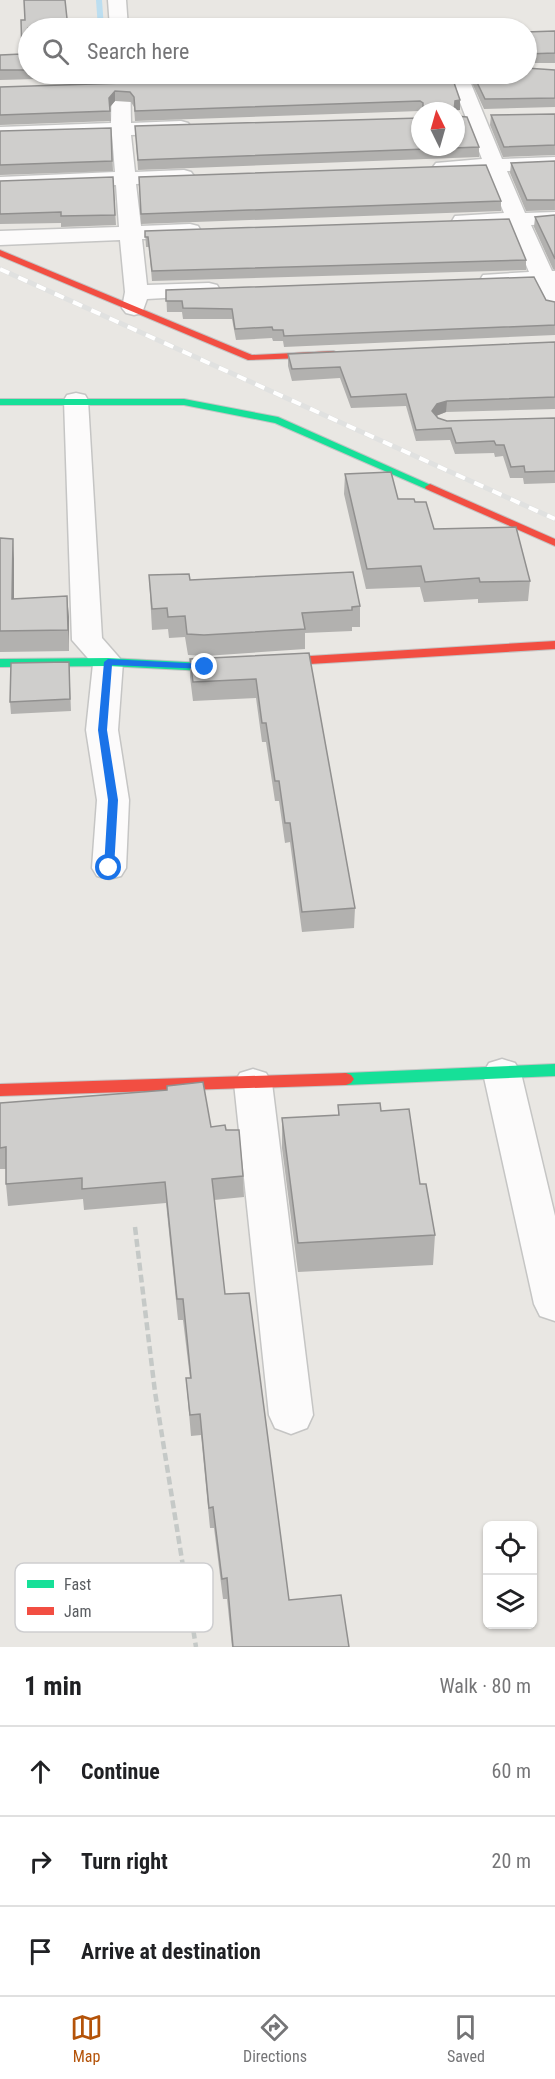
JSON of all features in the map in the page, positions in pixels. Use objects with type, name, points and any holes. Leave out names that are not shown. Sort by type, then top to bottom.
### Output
[{"type":"street","points":[[117,0],[118,18]]},
{"type":"street","points":[[100,85],[105,84]]},
{"type":"street","points":[[126,84],[122,129],[135,300]]},
{"type":"street","points":[[460,84],[463,102]]},
{"type":"street","points":[[465,117],[497,117]]},
{"type":"street","points":[[465,117],[494,165],[518,219],[549,278],[555,305]]},
{"type":"street","points":[[0,133],[205,126]]},
{"type":"street","points":[[423,168],[555,163]]},
{"type":"street","points":[[0,183],[209,175]]},
{"type":"street","points":[[447,222],[555,218]]},
{"type":"street","points":[[0,238],[211,230]]},
{"type":"street","points":[[0,253],[135,300],[251,358],[345,354]]},
{"type":"street","points":[[474,281],[549,278]]},
{"type":"street","points":[[135,300],[229,289]]},
{"type":"street","points":[[76,400],[87,640],[108,662],[102,730],[113,800],[109,868]]},
{"type":"street","points":[[0,402],[76,400],[184,402],[278,420],[555,543]]},
{"type":"street","points":[[0,663],[108,662],[205,667],[555,645]]},
{"type":"street","points":[[0,1090],[253,1083],[555,1070]]},
{"type":"street","points":[[502,1073],[555,1304]]},
{"type":"street","points":[[253,1083],[291,1415]]},
{"type":"path","points":[[135,1227],[155,1392],[182,1563]]},
{"type":"path","points":[[194,1632],[196,1647]]},
{"type":"building","points":[[24,0],[65,0],[67,18],[25,18]]},
{"type":"building","points":[[555,31],[555,53],[537,54],[537,32]]},
{"type":"building","points":[[18,54],[18,70],[0,70],[0,55]]},
{"type":"building","points":[[537,69],[555,70],[555,98],[485,99],[478,84],[537,84]]},
{"type":"building","points":[[93,84],[454,84],[460,100],[455,102],[420,101],[135,111],[134,97],[130,92],[115,91],[109,98],[110,111],[0,115],[0,87]]},
{"type":"building","points":[[555,114],[555,145],[504,147],[491,115]]},
{"type":"building","points":[[465,117],[467,117],[479,147],[465,148]]},
{"type":"building","points":[[411,118],[411,150],[138,160],[135,126]]},
{"type":"building","points":[[111,128],[112,161],[0,165],[0,131]]},
{"type":"building","points":[[555,161],[555,200],[527,200],[511,163]]},
{"type":"building","points":[[486,165],[501,201],[141,214],[139,177]]},
{"type":"building","points":[[113,177],[115,215],[61,216],[61,212],[0,214],[0,181]]},
{"type":"building","points":[[555,215],[555,259],[535,217]]},
{"type":"building","points":[[509,219],[526,260],[152,271],[148,237],[145,237],[145,231]]},
{"type":"building","points":[[534,277],[546,300],[555,302],[555,325],[284,336],[283,330],[273,330],[272,327],[235,329],[232,309],[183,308],[182,301],[166,301],[166,290]]},
{"type":"building","points":[[555,342],[555,397],[447,401],[437,404],[432,411],[438,418],[447,421],[555,418],[555,471],[525,472],[524,466],[511,467],[504,445],[496,445],[494,441],[456,443],[451,428],[416,430],[406,394],[351,397],[340,367],[292,369],[288,354]]},
{"type":"building","points":[[391,472],[398,499],[426,502],[434,529],[516,527],[530,581],[480,582],[479,578],[425,582],[421,566],[367,569],[345,474]]},
{"type":"building","points":[[0,538],[13,539],[12,599],[67,596],[68,630],[0,631]]},
{"type":"building","points":[[353,572],[360,606],[352,607],[352,610],[302,613],[305,629],[187,634],[185,616],[168,617],[167,608],[152,609],[149,575],[189,574],[190,580]]},
{"type":"building","points":[[309,653],[355,908],[302,912],[290,823],[285,823],[279,781],[275,781],[266,723],[262,723],[256,679],[193,682],[190,659]]},
{"type":"building","points":[[69,662],[70,699],[10,702],[11,663]]},
{"type":"building","points":[[203,1082],[211,1127],[225,1125],[226,1130],[239,1130],[243,1176],[212,1179],[225,1294],[249,1293],[289,1600],[341,1595],[349,1647],[233,1647],[227,1578],[222,1579],[213,1507],[209,1508],[200,1414],[190,1415],[186,1378],[191,1378],[183,1299],[177,1299],[165,1182],[82,1189],[82,1178],[6,1184],[6,1147],[0,1148],[0,1103],[167,1090],[167,1086]]},
{"type":"building","points":[[380,1103],[381,1111],[409,1109],[420,1184],[426,1184],[435,1235],[298,1243],[282,1118],[339,1115],[338,1105]]},
{"type":"waterway","points":[[99,0],[100,18]]},
{"type":"railway","points":[[0,269],[555,519]]},
{"type":"traffic: fast","points":[[0,402],[184,402],[278,420],[430,487]]},
{"type":"traffic: fast","points":[[0,663],[108,662],[205,667],[277,662]]},
{"type":"traffic: fast","points":[[346,1079],[555,1070]]},
{"type":"traffic: jam","points":[[0,253],[251,358],[334,354]]},
{"type":"traffic: jam","points":[[430,487],[555,543]]},
{"type":"traffic: jam","points":[[277,662],[555,645]]},
{"type":"traffic: jam","points":[[0,1090],[346,1079]]},
{"type":"route","points":[[109,868],[113,800],[102,730],[108,662],[205,667]]}]
